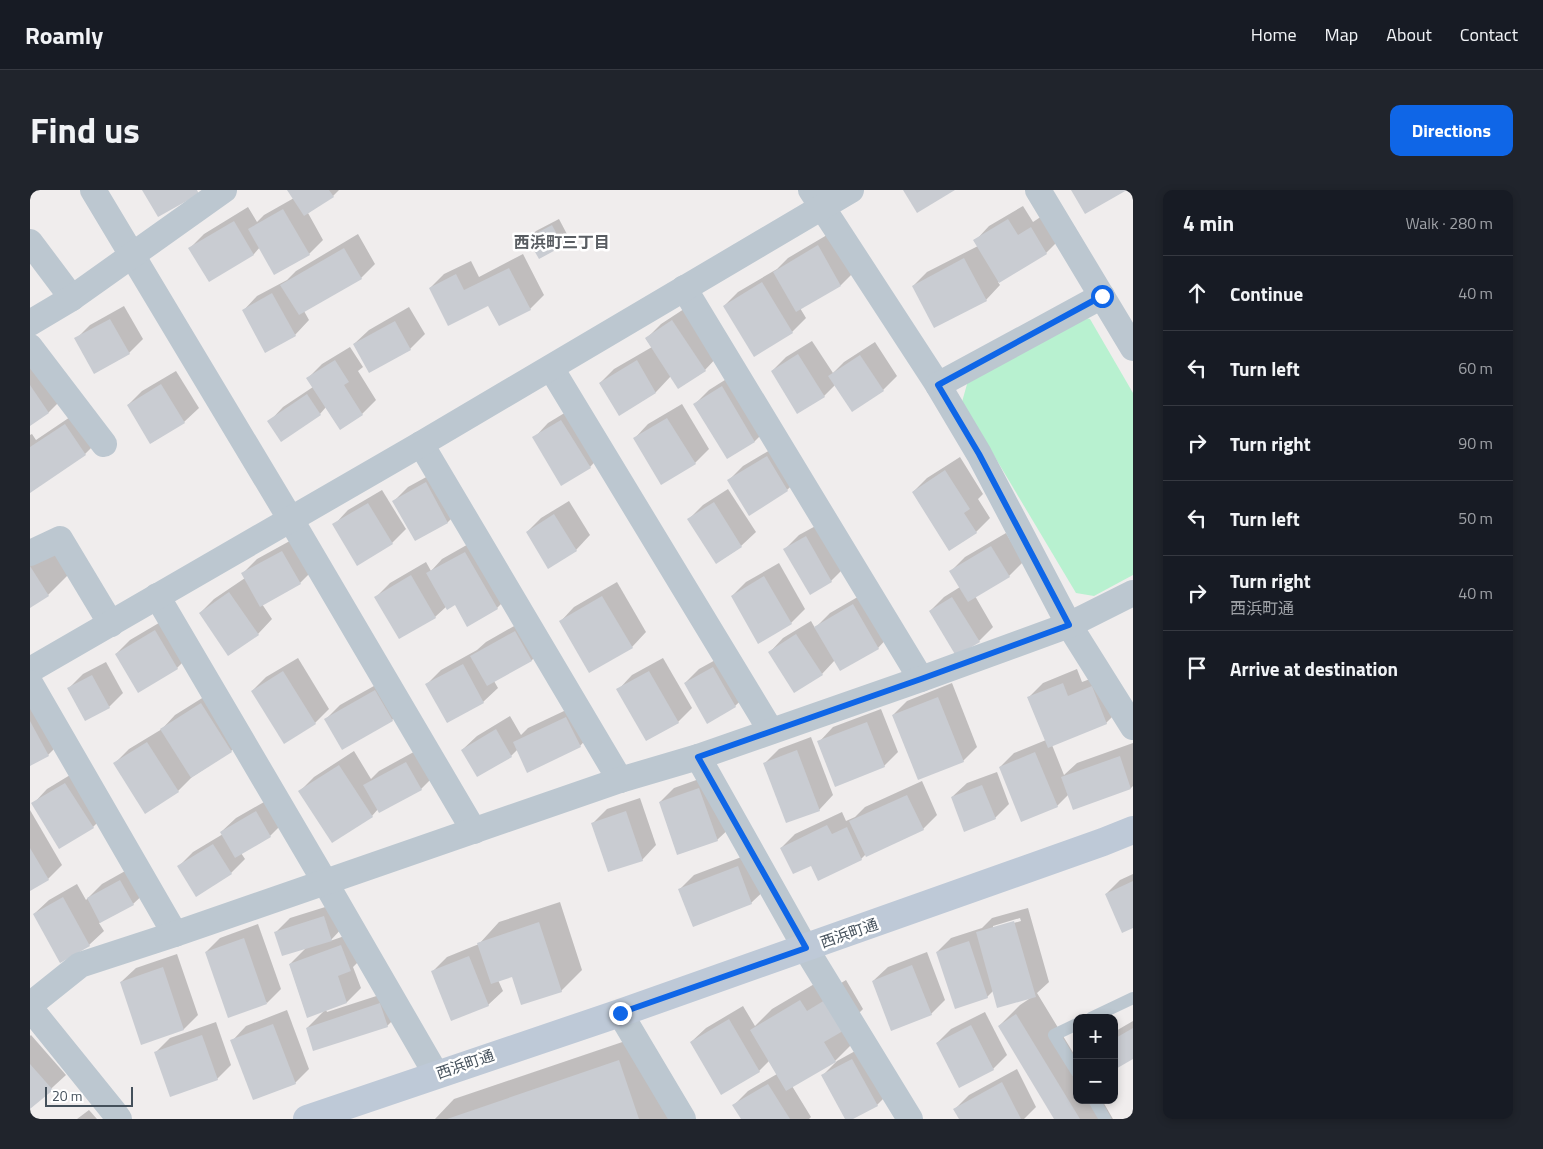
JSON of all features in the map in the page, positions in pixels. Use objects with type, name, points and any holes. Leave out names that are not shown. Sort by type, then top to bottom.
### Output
[{"type":"street","points":[[94,190],[474,831]]},
{"type":"street","points":[[30,323],[72,298],[224,190]]},
{"type":"street","points":[[30,670],[291,520],[684,288],[816,199],[851,190]]},
{"type":"street","points":[[1038,190],[1133,348]]},
{"type":"street","points":[[816,199],[938,385],[979,454],[1069,625],[1133,728]]},
{"type":"street","points":[[30,242],[72,298]]},
{"type":"street","points":[[684,288],[921,679]]},
{"type":"street","points":[[938,385],[1102,296]]},
{"type":"street","points":[[30,347],[104,444]]},
{"type":"street","points":[[550,368],[771,731]]},
{"type":"street","points":[[421,444],[620,780]]},
{"type":"street","points":[[30,553],[60,539],[111,624]]},
{"type":"street","points":[[119,1119],[30,1006],[80,964],[175,934],[620,780],[698,757],[921,679],[1069,625],[1133,592]]},
{"type":"street","points":[[157,596],[326,882],[436,1074]]},
{"type":"street","points":[[30,683],[175,934]]},
{"type":"street","points":[[698,757],[806,948],[910,1119]]},
{"type":"street","name":"西浜町通","points":[[307,1119],[806,948],[1085,849],[1133,830]]},
{"type":"street","points":[[620,1013],[683,1119]]},
{"type":"lane","points":[[1099,1014],[1133,998]]},
{"type":"lane","points":[[1073,1026],[1054,1035],[1073,1066]]},
{"type":"lane","points":[[1096,1104],[1105,1119]]},
{"type":"green space","points":[[1075,315],[1090,319],[1133,393],[1133,575],[1094,596],[1076,593],[962,402],[969,377]]},
{"type":"building","points":[[142,190],[197,190],[199,194],[158,217]]},
{"type":"building","points":[[287,190],[329,190],[334,197],[304,216]]},
{"type":"building","points":[[903,190],[955,190],[917,213]]},
{"type":"building","points":[[1071,190],[1127,190],[1085,214]]},
{"type":"building","points":[[283,209],[310,255],[274,275],[248,229]]},
{"type":"building","points":[[1008,219],[1018,235],[1031,227],[1047,254],[999,283],[973,240]]},
{"type":"building","points":[[234,221],[254,255],[209,282],[188,248]]},
{"type":"building","points":[[552,225],[563,246],[539,259],[527,238]]},
{"type":"building","points":[[818,245],[841,286],[796,312],[773,272]]},
{"type":"building","points":[[344,248],[362,279],[299,315],[280,285]]},
{"type":"building","points":[[964,258],[987,301],[934,328],[912,286]]},
{"type":"building","points":[[509,268],[531,310],[499,326],[488,306],[448,326],[429,288],[456,274],[464,290]]},
{"type":"building","points":[[762,282],[793,333],[754,357],[723,306]]},
{"type":"building","points":[[272,293],[296,336],[265,353],[242,310]]},
{"type":"building","points":[[110,319],[130,354],[94,374],[74,338]]},
{"type":"building","points":[[672,320],[706,371],[678,389],[645,338]]},
{"type":"building","points":[[395,321],[411,350],[369,373],[353,344]]},
{"type":"building","points":[[798,354],[825,397],[797,414],[771,371]]},
{"type":"building","points":[[860,355],[884,391],[852,412],[828,376]]},
{"type":"building","points":[[335,360],[349,382],[344,385],[363,415],[340,430],[306,378]]},
{"type":"building","points":[[637,360],[656,393],[619,416],[599,383]]},
{"type":"building","points":[[161,384],[185,423],[150,444],[127,405]]},
{"type":"building","points":[[30,385],[49,413],[30,426]]},
{"type":"building","points":[[722,386],[755,442],[727,459],[693,404]]},
{"type":"building","points":[[307,394],[321,415],[281,442],[267,421]]},
{"type":"building","points":[[667,418],[696,464],[661,485],[633,438]]},
{"type":"building","points":[[561,420],[591,468],[561,486],[532,437]]},
{"type":"building","points":[[65,424],[86,455],[30,493],[30,447]]},
{"type":"building","points":[[767,456],[788,491],[749,516],[727,480]]},
{"type":"building","points":[[945,470],[970,509],[964,513],[977,533],[949,551],[912,492]]},
{"type":"building","points":[[426,482],[448,523],[415,541],[392,501]]},
{"type":"building","points":[[714,502],[742,547],[716,564],[687,519]]},
{"type":"building","points":[[368,503],[393,544],[357,566],[332,524]]},
{"type":"building","points":[[554,514],[577,551],[548,569],[526,532]]},
{"type":"building","points":[[806,536],[832,582],[810,595],[783,549]]},
{"type":"building","points":[[991,546],[1010,577],[968,602],[949,571]]},
{"type":"building","points":[[282,551],[301,584],[260,607],[241,573]]},
{"type":"building","points":[[465,552],[498,609],[467,627],[455,605],[447,610],[426,573]]},
{"type":"building","points":[[30,566],[49,596],[30,608]]},
{"type":"building","points":[[411,575],[436,618],[399,639],[374,597]]},
{"type":"building","points":[[764,576],[792,624],[758,644],[731,596]]},
{"type":"building","points":[[229,592],[259,635],[228,656],[199,613]]},
{"type":"building","points":[[602,596],[633,648],[589,673],[559,621]]},
{"type":"building","points":[[952,597],[980,642],[956,656],[929,611]]},
{"type":"building","points":[[853,604],[879,649],[840,671],[814,627]]},
{"type":"building","points":[[155,630],[178,669],[138,693],[115,654]]},
{"type":"building","points":[[515,631],[532,661],[487,686],[470,656]]},
{"type":"building","points":[[796,634],[823,675],[794,693],[768,652]]},
{"type":"building","points":[[463,664],[484,703],[447,723],[425,684]]},
{"type":"building","points":[[713,667],[736,707],[707,724],[684,683]]},
{"type":"building","points":[[283,671],[316,724],[284,744],[251,691]]},
{"type":"building","points":[[649,671],[679,723],[646,741],[616,689]]},
{"type":"building","points":[[92,675],[110,708],[85,721],[67,688]]},
{"type":"building","points":[[1063,683],[1068,696],[1092,686],[1107,724],[1048,748],[1027,697]]},
{"type":"building","points":[[375,690],[393,721],[342,750],[324,719]]},
{"type":"building","points":[[938,697],[964,762],[918,780],[892,715]]},
{"type":"building","points":[[201,703],[232,752],[191,778],[160,729]]},
{"type":"building","points":[[566,717],[581,747],[527,773],[513,742]]},
{"type":"building","points":[[30,721],[49,756],[30,766]]},
{"type":"building","points":[[867,722],[885,767],[835,787],[817,741]]},
{"type":"building","points":[[496,729],[512,757],[477,777],[461,750]]},
{"type":"building","points":[[147,742],[179,792],[145,814],[113,763]]},
{"type":"building","points":[[797,750],[820,811],[786,823],[763,763]]},
{"type":"building","points":[[1035,752],[1058,807],[1021,822],[999,767]]},
{"type":"building","points":[[1120,756],[1131,789],[1073,810],[1061,777]]},
{"type":"building","points":[[406,762],[422,790],[379,813],[363,785]]},
{"type":"building","points":[[339,765],[373,817],[332,843],[298,791]]},
{"type":"building","points":[[65,783],[94,828],[59,849],[31,803]]},
{"type":"building","points":[[982,785],[996,819],[964,832],[951,797]]},
{"type":"building","points":[[699,788],[718,841],[677,855],[659,802]]},
{"type":"building","points":[[907,795],[924,830],[866,857],[849,821]]},
{"type":"building","points":[[256,811],[271,837],[235,858],[220,832]]},
{"type":"building","points":[[626,811],[643,861],[608,872],[591,823]]},
{"type":"building","points":[[827,825],[832,834],[847,827],[862,860],[818,881],[811,866],[793,874],[780,848]]},
{"type":"building","points":[[213,844],[232,874],[196,897],[177,866]]},
{"type":"building","points":[[30,848],[49,880],[30,891]]},
{"type":"building","points":[[738,866],[752,904],[693,927],[678,889]]},
{"type":"building","points":[[120,880],[134,905],[100,923],[87,898]]},
{"type":"building","points":[[1133,881],[1133,928],[1122,933],[1105,894]]},
{"type":"building","points":[[63,897],[90,946],[60,963],[33,914]]},
{"type":"building","points":[[324,916],[332,941],[282,956],[274,932]]},
{"type":"building","points":[[1014,921],[1036,997],[997,1008],[976,932]]},
{"type":"building","points":[[539,922],[562,992],[521,1005],[512,977],[491,984],[477,943]]},
{"type":"building","points":[[244,938],[267,1004],[228,1018],[205,952]]},
{"type":"building","points":[[969,941],[988,998],[955,1009],[936,952]]},
{"type":"building","points":[[341,945],[351,971],[338,976],[347,1003],[307,1018],[289,964]]},
{"type":"building","points":[[469,956],[489,1006],[451,1021],[431,971]]},
{"type":"building","points":[[912,965],[932,1015],[891,1031],[872,981]]},
{"type":"building","points":[[163,967],[184,1030],[141,1045],[120,982]]},
{"type":"building","points":[[800,1000],[807,1011],[825,1000],[843,1031],[824,1042],[836,1062],[786,1091],[750,1030]]},
{"type":"building","points":[[380,1003],[388,1027],[313,1051],[306,1028]]},
{"type":"building","points":[[1016,1014],[1080,1119],[1054,1119],[998,1026]]},
{"type":"building","points":[[729,1019],[760,1072],[721,1095],[690,1042]]},
{"type":"building","points":[[273,1024],[296,1084],[253,1100],[230,1040]]},
{"type":"building","points":[[971,1025],[994,1070],[959,1088],[936,1043]]},
{"type":"building","points":[[1133,1028],[1133,1059],[1118,1068],[1118,1059],[1118,1037]]},
{"type":"building","points":[[202,1035],[218,1080],[170,1097],[154,1052]]},
{"type":"building","points":[[852,1059],[878,1106],[853,1119],[845,1119],[821,1075]]},
{"type":"building","points":[[619,1060],[639,1119],[447,1119]]},
{"type":"building","points":[[30,1064],[53,1090],[30,1109]]},
{"type":"building","points":[[1002,1082],[1021,1119],[959,1119],[953,1109]]},
{"type":"building","points":[[768,1084],[790,1119],[741,1119],[732,1105]]},
{"type":"district","name":"西浜町三丁目","points":[[562,242]]},
{"type":"route","points":[[620,1013],[806,948],[698,757],[1069,625],[979,454],[938,385],[1102,296]]}]
